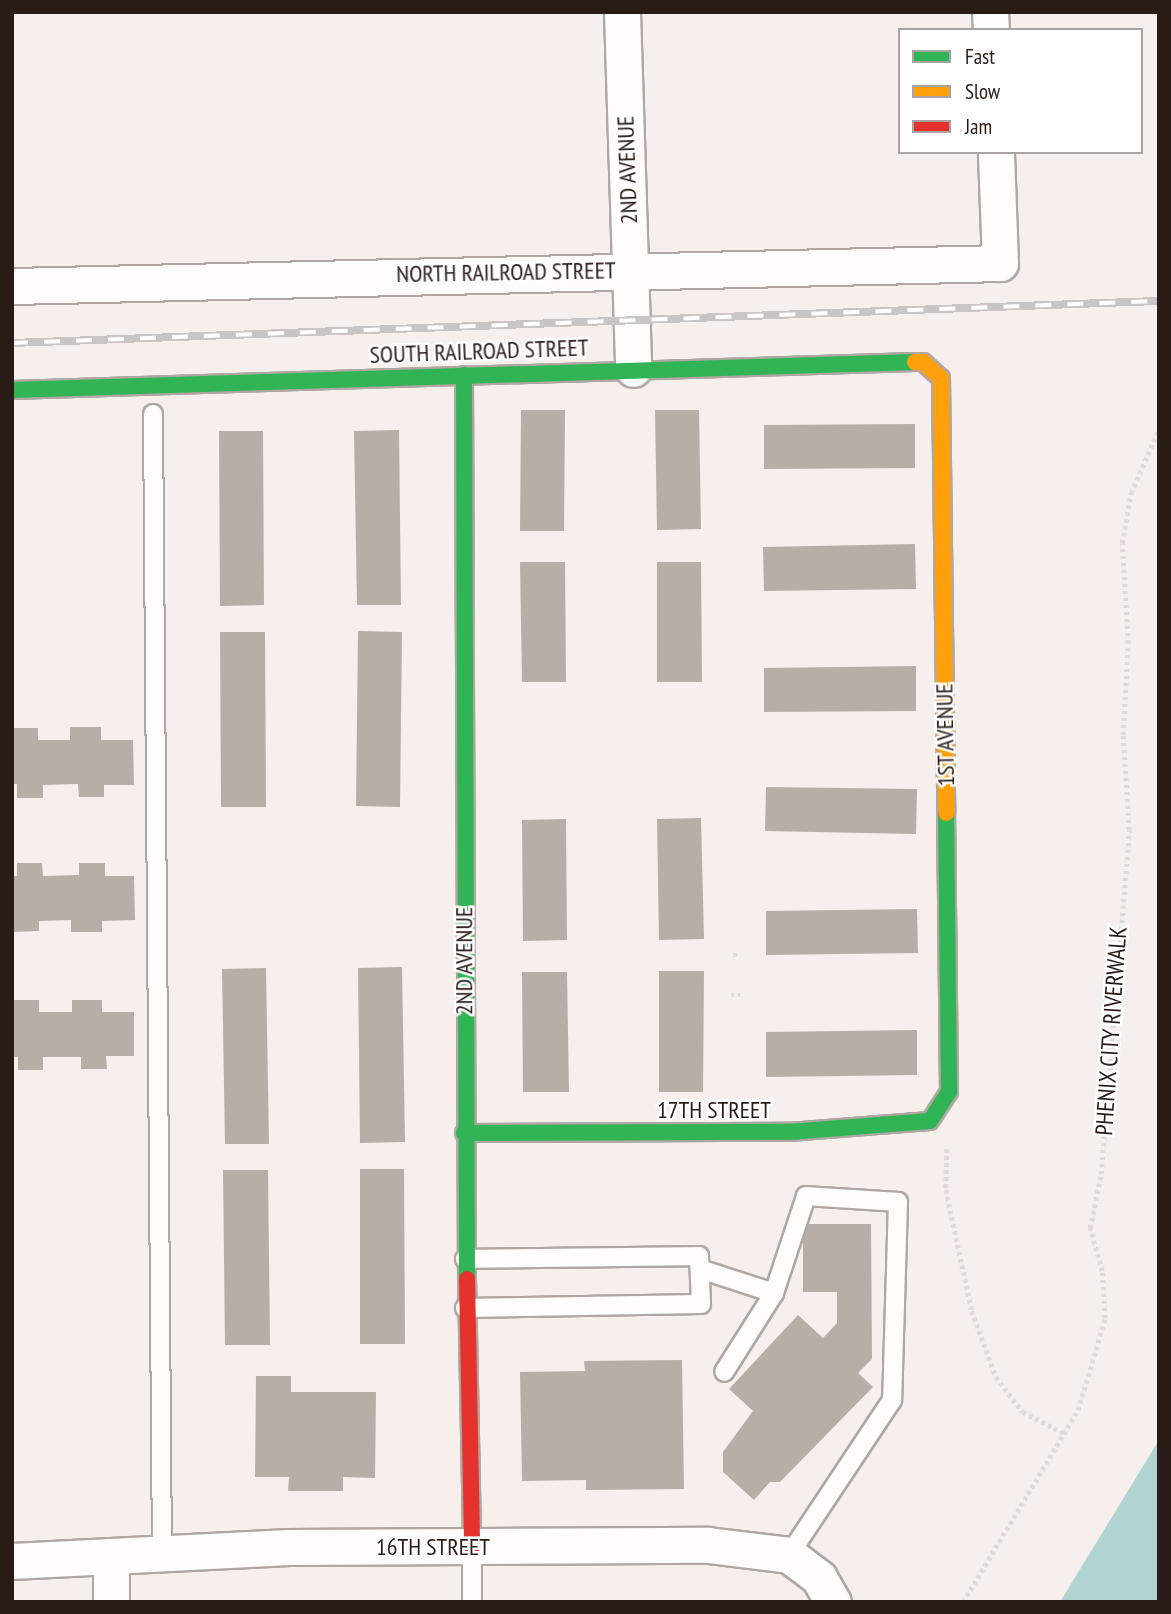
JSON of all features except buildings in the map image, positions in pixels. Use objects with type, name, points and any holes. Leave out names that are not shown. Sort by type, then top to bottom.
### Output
[{"type":"street","name":"2ND AVENUE","points":[[622,12],[633,369]]},
{"type":"street","name":"NORTH RAILROAD STREET","points":[[12,286],[630,268],[749,271],[1000,263],[996,154]]},
{"type":"street","name":"SOUTH RAILROAD STREET","points":[[12,390],[923,362],[941,378]]},
{"type":"street","name":"2ND AVENUE","points":[[464,375],[465,1308],[472,1547]]},
{"type":"street","name":"1ST AVENUE","points":[[941,378],[949,1092]]},
{"type":"street","name":"17TH STREET","points":[[464,1133],[789,1132],[930,1121],[949,1092]]},
{"type":"street","name":"16TH STREET","points":[[12,1561],[289,1547],[708,1545],[789,1555],[819,1577],[833,1602]]},
{"type":"street","points":[[111,1557],[111,1602]]},
{"type":"lane","points":[[153,415],[162,1554]]},
{"type":"lane","points":[[724,1372],[774,1293],[806,1196],[898,1202],[892,1400],[789,1555]]},
{"type":"lane","points":[[465,1259],[699,1256],[701,1304],[465,1308]]},
{"type":"lane","points":[[700,1269],[774,1293]]},
{"type":"lane","points":[[472,1547],[472,1602]]},
{"type":"path","name":"PHENIX CITY RIVERWALK","points":[[963,1602],[1078,1410],[1105,1318],[1102,1271],[1090,1227],[1101,1174],[1129,831],[1123,735],[1128,643],[1122,543],[1131,493],[1159,429]]},
{"type":"path","points":[[733,955],[740,955]]},
{"type":"path","points":[[732,995],[740,995]]},
{"type":"path","points":[[947,1141],[946,1190],[972,1311],[996,1377],[1023,1412],[1064,1433]]},
{"type":"water","points":[[1159,1440],[1159,1602],[1060,1602]]},
{"type":"railway","points":[[12,343],[1159,301]]},
{"type":"traffic: fast","points":[[12,390],[915,362]]},
{"type":"traffic: fast","points":[[464,375],[467,1279]]},
{"type":"traffic: fast","points":[[464,1133],[789,1132],[930,1121],[949,1092],[946,813]]},
{"type":"traffic: slow","points":[[915,362],[923,362],[941,378],[946,813]]},
{"type":"traffic: jam","points":[[467,1279],[472,1547]]}]
